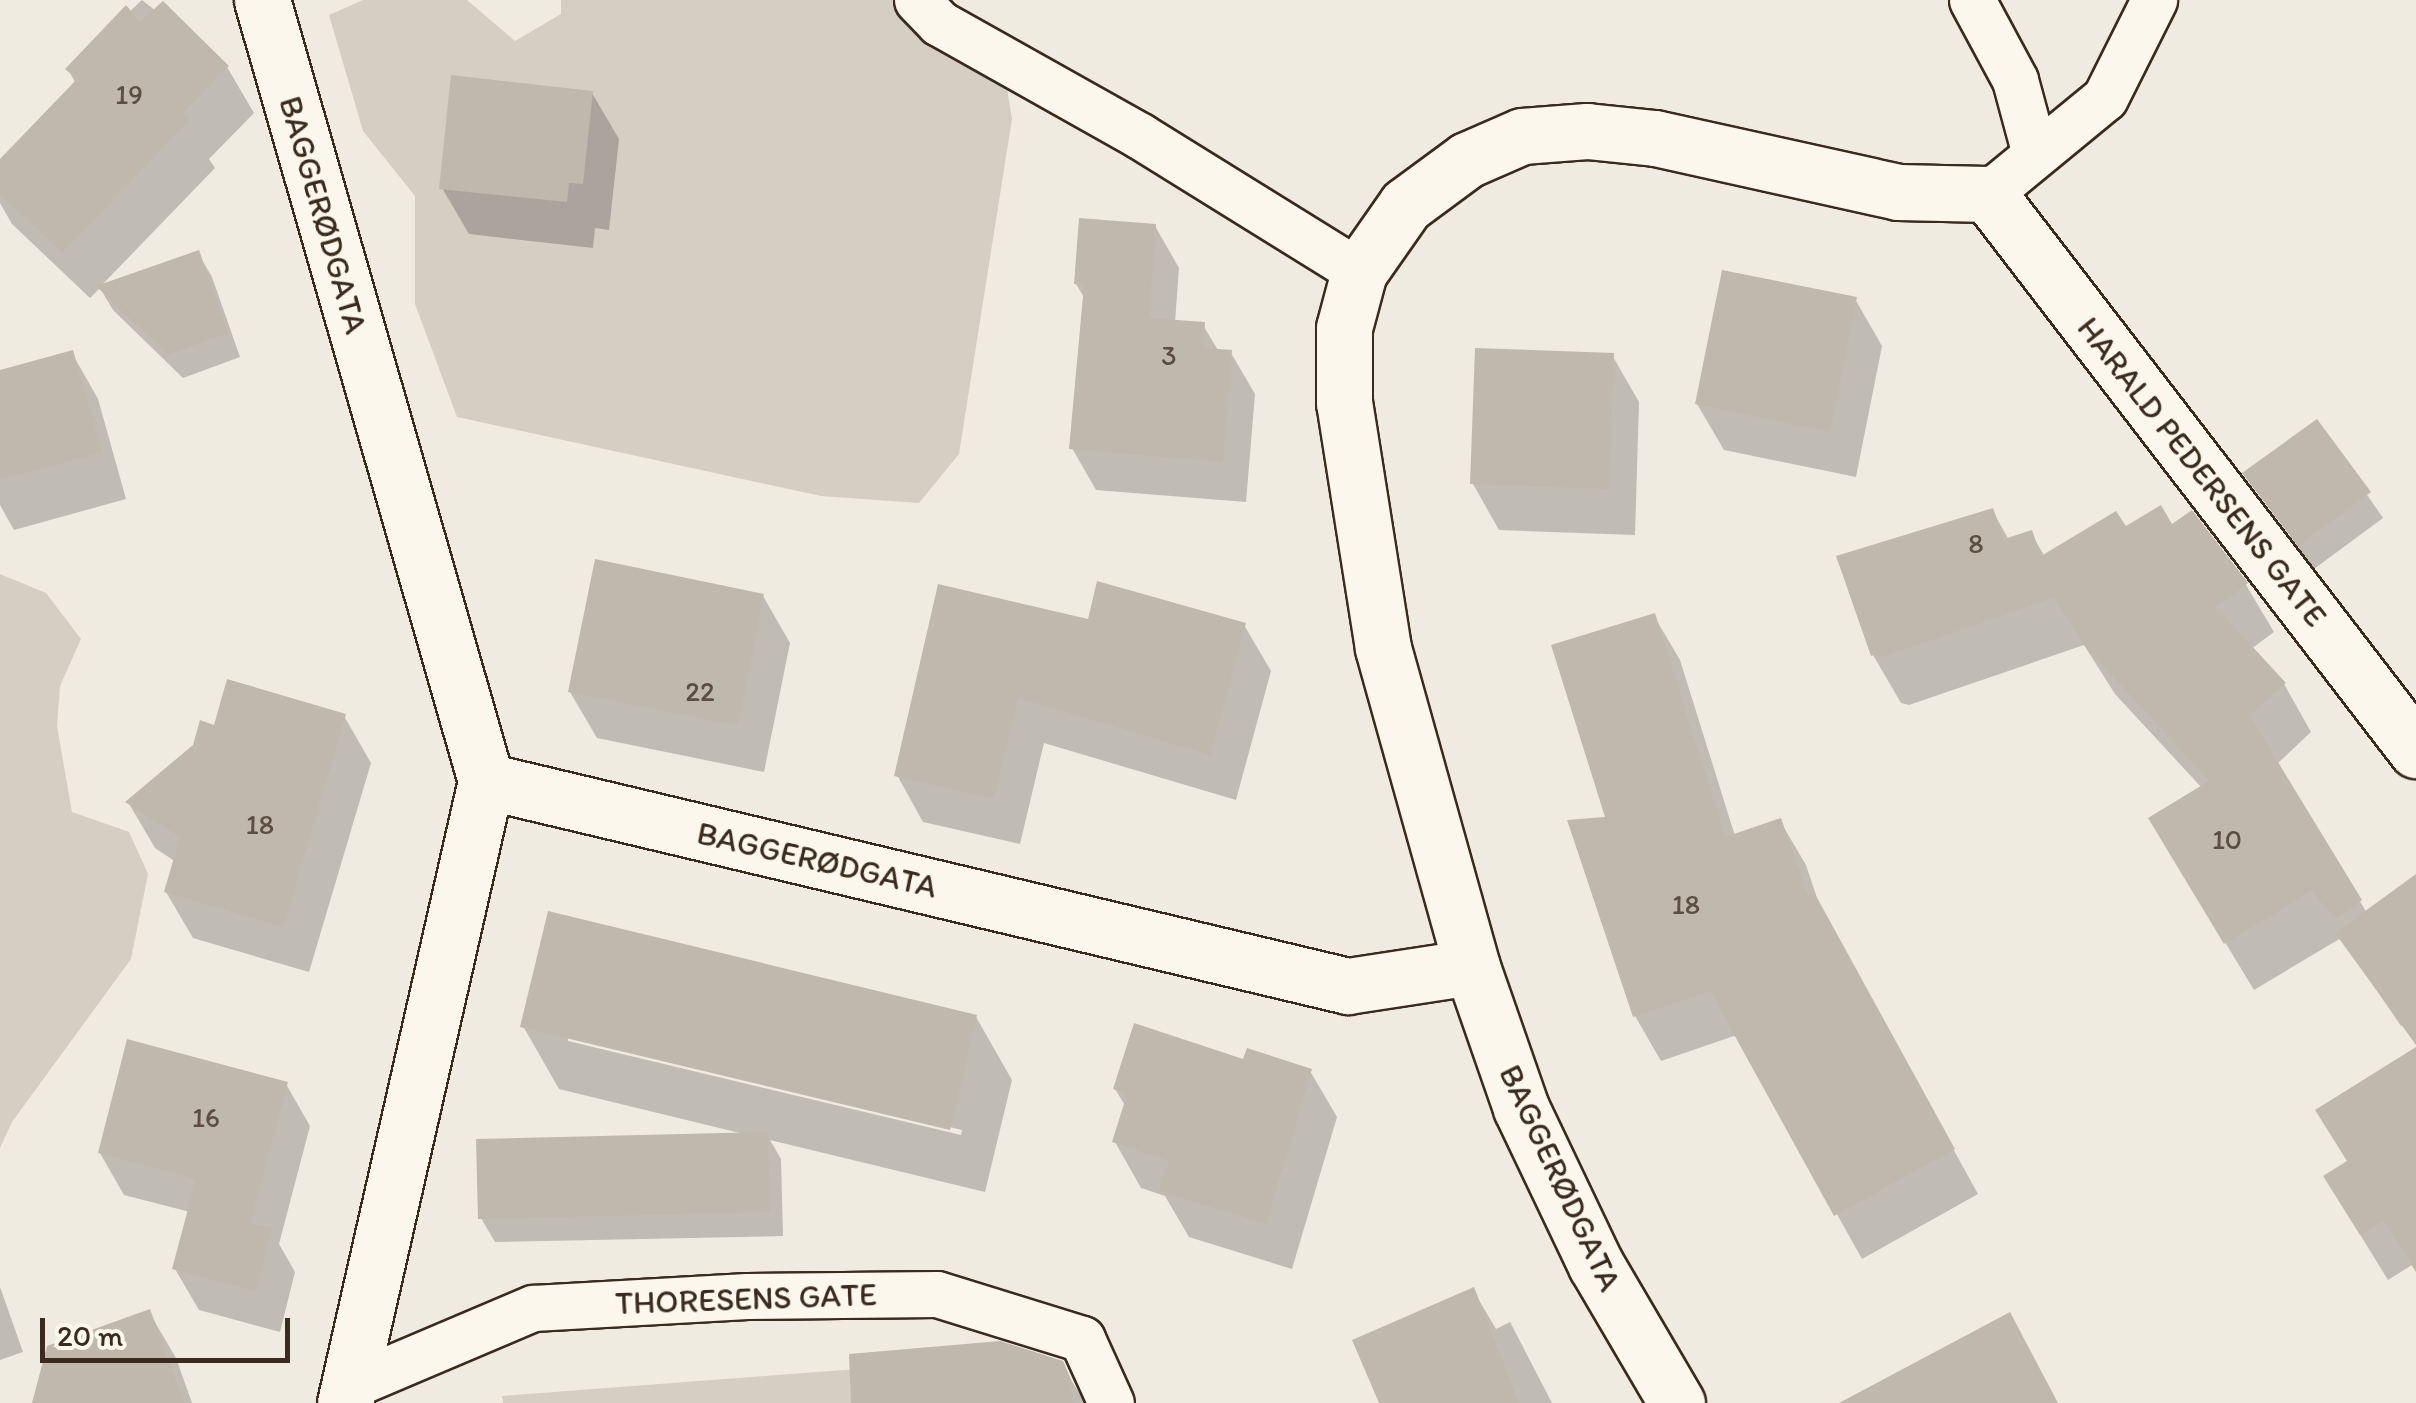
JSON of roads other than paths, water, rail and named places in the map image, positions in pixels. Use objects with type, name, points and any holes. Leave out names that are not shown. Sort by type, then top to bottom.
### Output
[{"type":"street","name":"BAGGERØDGATA","points":[[262,0],[486,781],[1348,986],[1472,967],[1521,1108],[1596,1265],[1676,1403]]},
{"type":"street","points":[[1472,967],[1384,648],[1374,592],[1344,403],[1344,328],[1359,272],[1406,205],[1467,160],[1522,136],[1586,131],[1655,138],[1898,192],[1988,194]]},
{"type":"street","name":"HARALD PEDERSENS GATE","points":[[1988,194],[2416,750]]},
{"type":"street","name":"THORESENS GATE","points":[[347,1394],[486,781]]},
{"type":"lane","points":[[917,0],[939,23],[1140,136],[1359,272]]},
{"type":"lane","points":[[1972,0],[2014,80],[2035,154]]},
{"type":"lane","points":[[1988,194],[2105,98],[2151,14],[2154,0]]},
{"type":"lane","name":"THORESENS GATE","points":[[347,1394],[533,1308],[746,1296],[938,1294],[1082,1338],[1111,1403]]}]
